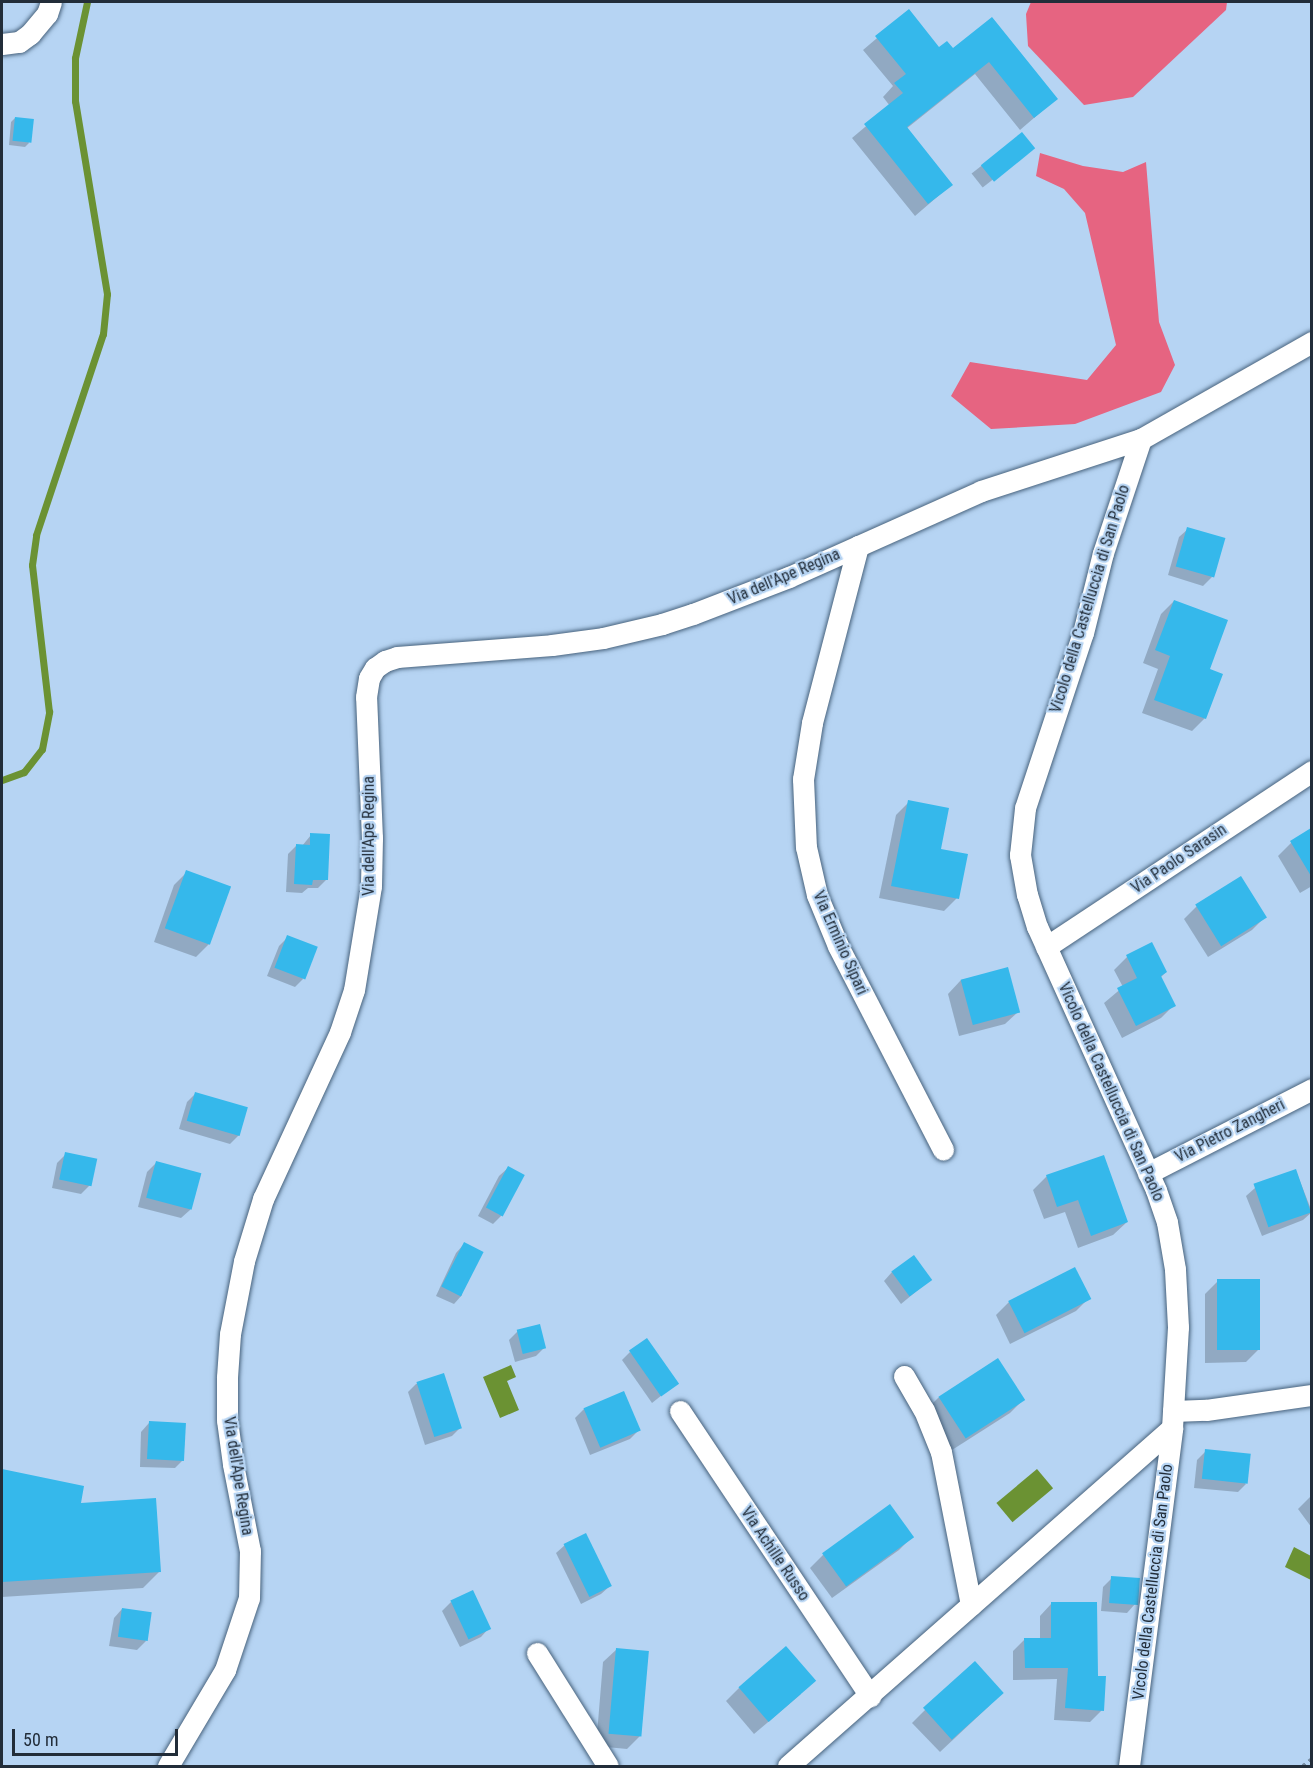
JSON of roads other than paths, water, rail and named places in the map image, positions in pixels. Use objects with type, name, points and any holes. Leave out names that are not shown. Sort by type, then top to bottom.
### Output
[{"type":"street","points":[[2,44],[19,42],[30,34],[47,14],[51,2]]},
{"type":"street","name":"Via dell'Ape Regina","points":[[168,1767],[225,1670],[249,1598],[250,1551],[227,1420],[230,1334],[241,1271],[263,1199],[340,1032],[354,990],[371,885],[372,838],[366,697],[372,673],[385,661],[397,657],[552,645],[603,638],[662,624],[789,577],[981,491],[1141,439],[1311,342]]},
{"type":"street","name":"Vicolo della Castelluccia di San Paolo","points":[[1129,1767],[1173,1420],[1178,1327],[1175,1269],[1167,1222],[1148,1173],[1046,947],[1024,884],[1020,855],[1023,818],[1047,733],[1083,633],[1103,553],[1141,439]]},
{"type":"street","name":"Via Erminio Sipari","points":[[858,546],[812,723],[803,779],[806,847],[817,895],[838,946],[943,1149]]},
{"type":"street","name":"Via Paolo Sarasin","points":[[1046,947],[1311,771]]},
{"type":"street","name":"Via Pietro Zangheri","points":[[1148,1173],[1311,1089]]},
{"type":"street","points":[[904,1376],[929,1421],[941,1452],[971,1605]]},
{"type":"street","points":[[788,1767],[971,1605],[1173,1420],[1206,1410],[1311,1395]]},
{"type":"street","name":"Via Achille Russo","points":[[680,1411],[870,1696]]},
{"type":"street","points":[[537,1653],[608,1767]]},
{"type":"waterway","points":[[2,780],[24,772],[42,749],[49,712],[32,565],[36,535],[103,334],[107,294],[75,101],[75,58],[87,2]]}]
